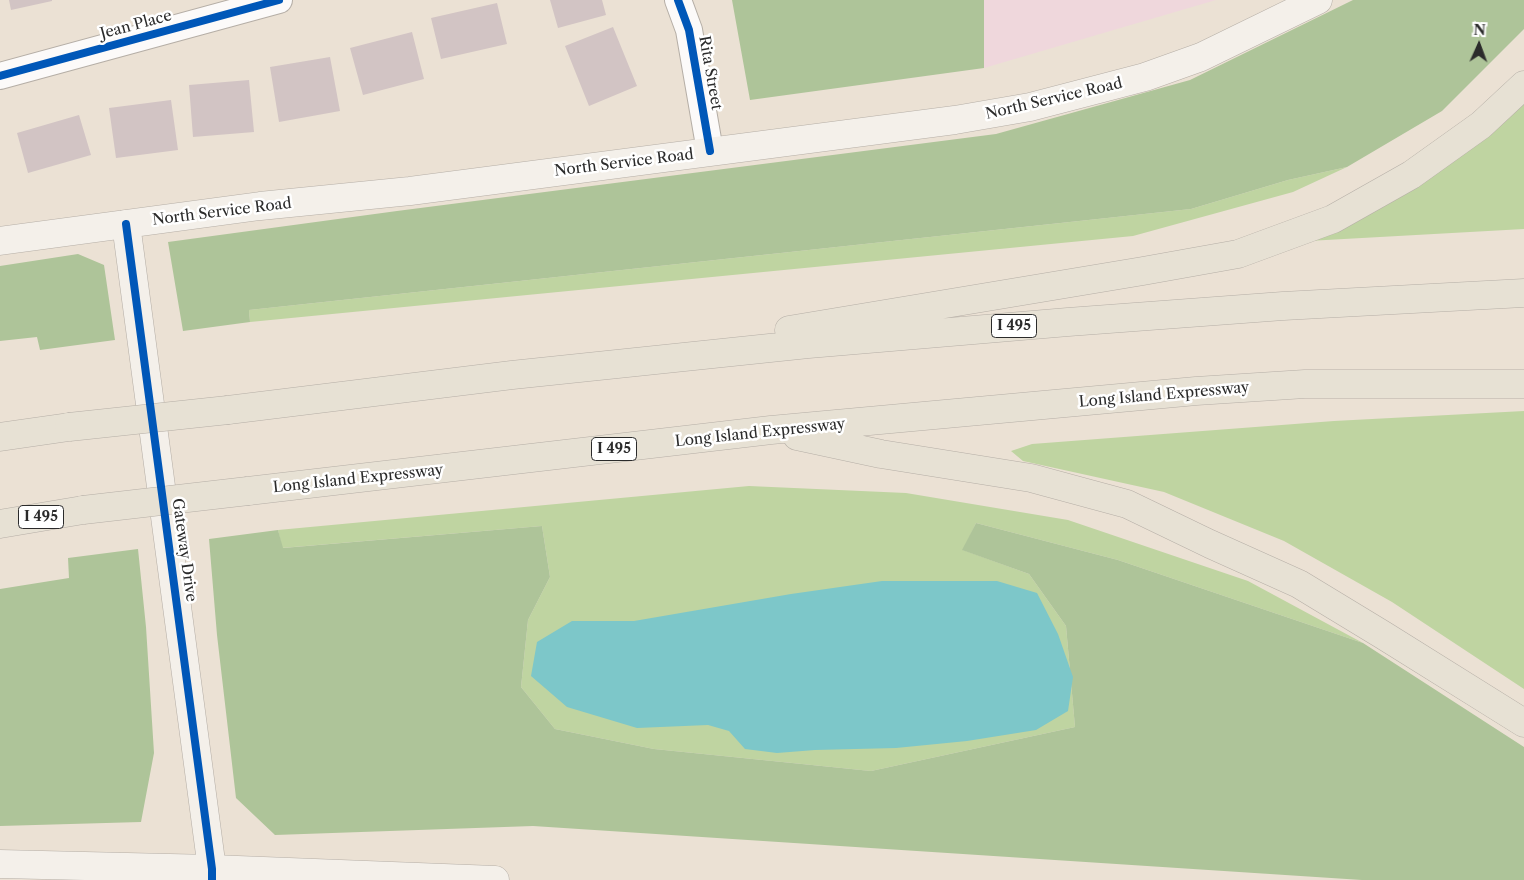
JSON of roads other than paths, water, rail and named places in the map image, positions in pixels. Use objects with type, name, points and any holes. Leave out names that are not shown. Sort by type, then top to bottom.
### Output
[{"type":"highway","points":[[512,375],[1238,254],[1333,219],[1412,175],[1481,125],[1524,85]]},
{"type":"highway","name":"I 495","points":[[0,437],[512,375],[808,344],[1293,305],[1520,293]]},
{"type":"highway","name":"Long Island Expressway","points":[[0,524],[82,510],[771,430],[1196,391],[1305,384],[1522,384]]},
{"type":"highway","points":[[771,430],[881,454],[1031,478],[1127,504],[1299,584],[1524,723]]},
{"type":"main road","name":"North Service Road","points":[[0,241],[260,206],[410,191],[710,152],[955,120],[1030,107],[1145,77],[1201,57],[1318,0]]},
{"type":"main road","name":"Gateway Drive","points":[[126,224],[212,875]]},
{"type":"main road","points":[[0,864],[212,875],[495,880]]},
{"type":"street","name":"Jean Place","points":[[0,76],[245,4],[279,0]]},
{"type":"street","name":"Rita Street","points":[[678,0],[689,30],[710,152]]},
{"type":"water","points":[[882,581],[997,581],[1037,593],[1058,634],[1073,677],[1068,711],[1036,730],[967,741],[896,748],[777,753],[745,749],[729,731],[708,725],[637,728],[567,707],[531,676],[537,642],[572,621],[634,621],[791,594]]}]
